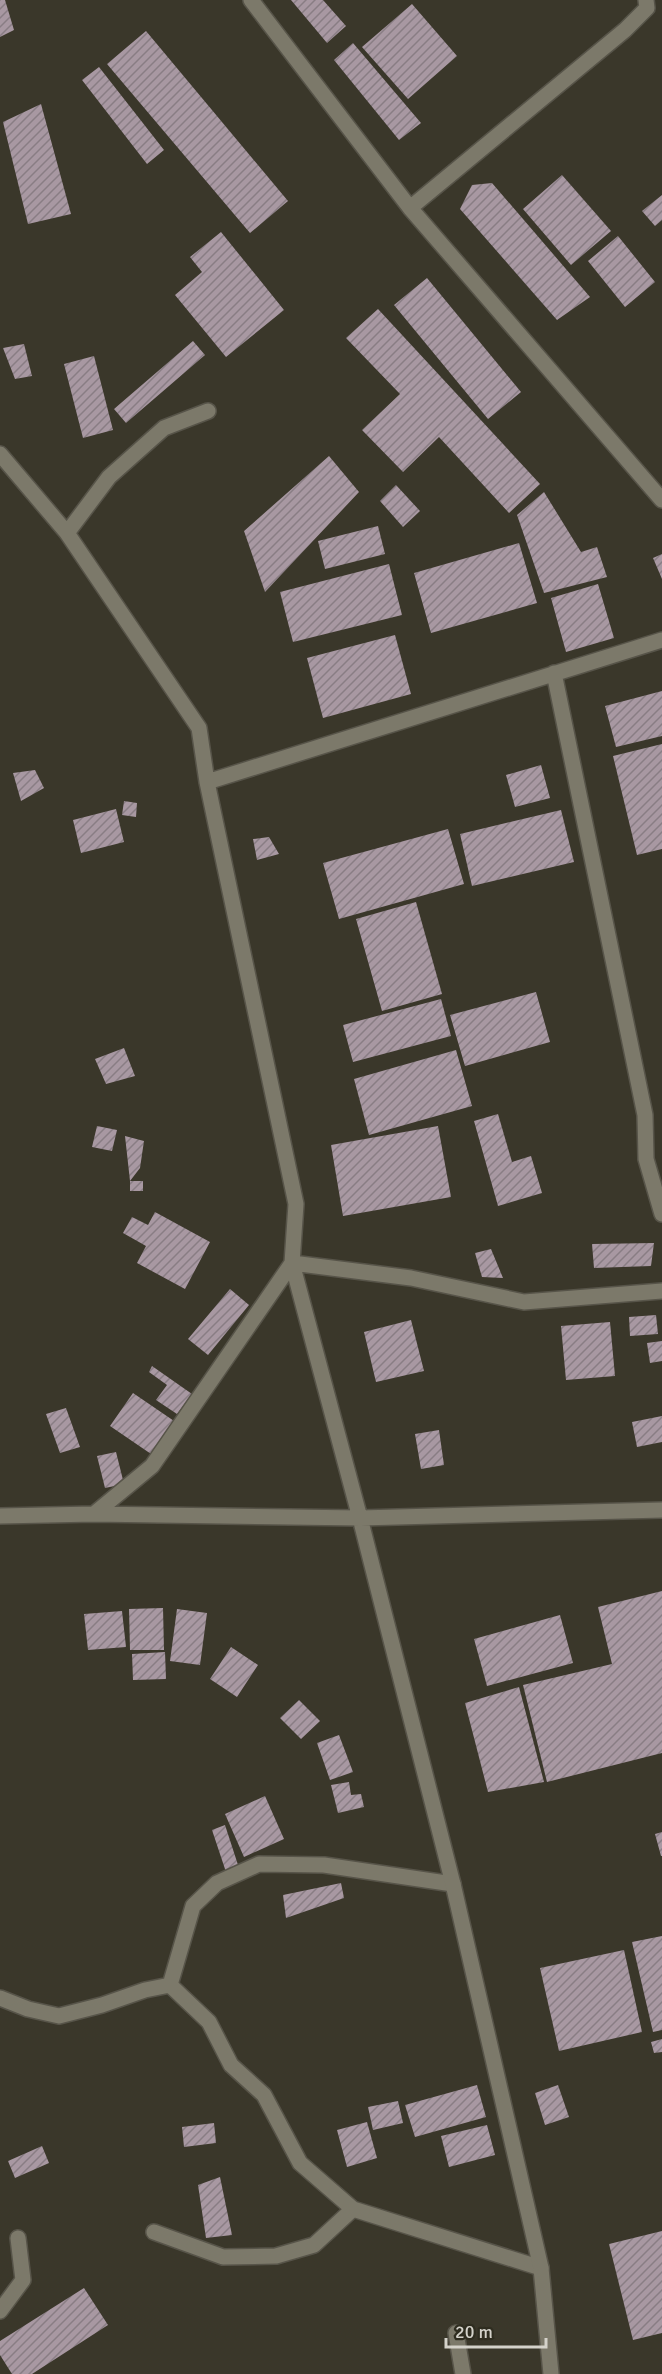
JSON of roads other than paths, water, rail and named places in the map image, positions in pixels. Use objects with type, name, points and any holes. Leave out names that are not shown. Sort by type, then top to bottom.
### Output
[{"type":"street","points":[[251,0],[410,208],[662,500]]},
{"type":"street","points":[[410,208],[625,30],[647,8],[646,0]]},
{"type":"street","points":[[67,533],[109,477],[164,428],[208,411]]},
{"type":"street","points":[[0,454],[67,533],[199,728],[207,782],[296,1204],[292,1263],[360,1518],[453,1884],[541,2268],[552,2374]]},
{"type":"street","points":[[207,782],[662,640]]},
{"type":"street","points":[[554,674],[645,1115],[646,1159],[662,1214]]},
{"type":"street","points":[[292,1263],[411,1278],[524,1302],[662,1291]]},
{"type":"street","points":[[94,1514],[152,1466],[292,1263]]},
{"type":"street","points":[[0,1516],[94,1514],[360,1518],[662,1510]]},
{"type":"street","points":[[170,1984],[193,1906],[217,1883],[259,1864],[324,1864],[453,1884]]},
{"type":"street","points":[[0,1998],[28,2009],[59,2016],[170,1984]]},
{"type":"street","points":[[170,1984],[209,2022],[231,2065],[264,2095],[300,2163],[353,2209],[541,2268]]},
{"type":"street","points":[[154,2232],[223,2257],[276,2256],[314,2245],[353,2209]]},
{"type":"street","points":[[0,2311],[23,2280],[18,2238]]},
{"type":"street","points":[[456,2333],[463,2374]]}]
